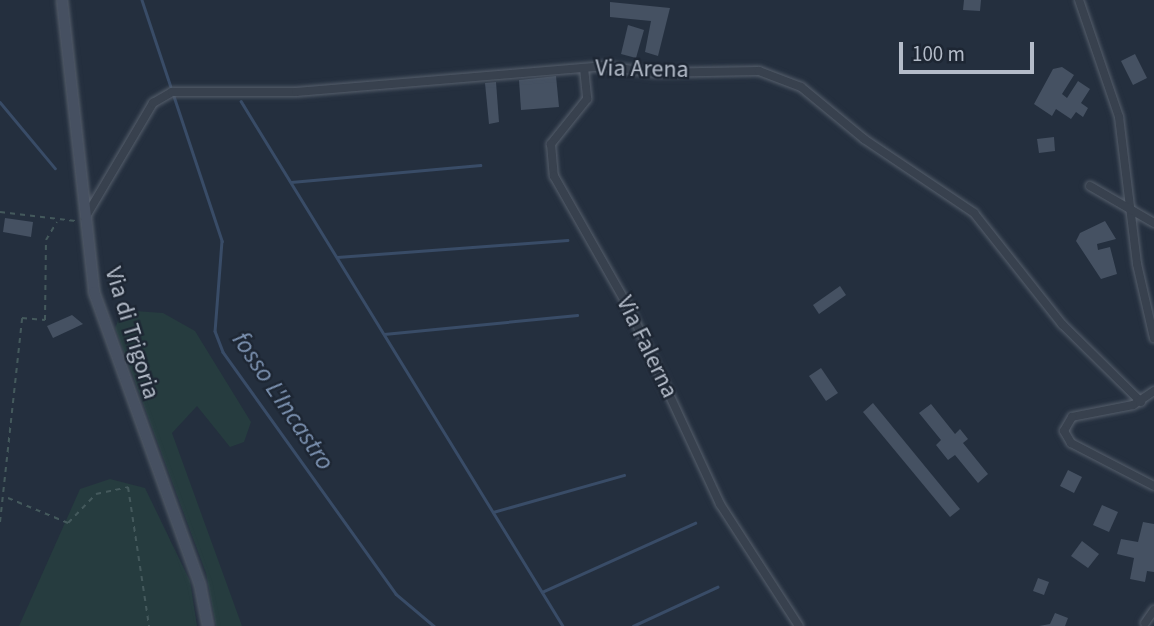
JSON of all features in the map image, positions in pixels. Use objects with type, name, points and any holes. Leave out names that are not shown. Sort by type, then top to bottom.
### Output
[{"type":"street","name":"Via di Trigoria","points":[[62,0],[83,220],[93,292],[200,585],[208,626]]},
{"type":"street","points":[[1079,0],[1119,117],[1130,207],[1154,338]]},
{"type":"street","name":"Via Arena","points":[[83,220],[160,97],[178,91],[296,92],[584,68],[741,68],[802,86],[864,139],[981,219],[1062,324],[1141,402]]},
{"type":"street","name":"Via Falerna","points":[[584,68],[587,99],[551,144],[554,176],[630,310],[720,504],[799,626]]},
{"type":"street","points":[[1090,186],[1154,223]]},
{"type":"street","points":[[1154,391],[1141,402],[1072,417],[1064,431],[1071,443],[1154,486]]},
{"type":"street","points":[[1145,623],[1154,610]]},
{"type":"path","points":[[0,212],[57,222],[83,220]]},
{"type":"path","points":[[0,522],[6,497],[22,318],[45,320],[46,240],[57,222]]},
{"type":"path","points":[[6,497],[68,523],[96,494],[128,487],[149,626]]},
{"type":"green space","points":[[135,311],[163,313],[195,331],[251,422],[244,442],[230,447],[197,406],[172,433],[242,626],[216,626],[206,573],[115,328],[120,316]]},
{"type":"green space","points":[[110,479],[145,488],[190,581],[197,626],[19,626],[80,489]]},
{"type":"building","points":[[964,0],[981,0],[980,11],[963,10]]},
{"type":"building","points":[[610,2],[670,8],[658,56],[645,52],[651,21],[610,17]]},
{"type":"building","points":[[628,25],[644,30],[636,58],[621,54]]},
{"type":"building","points":[[1135,54],[1147,78],[1133,85],[1121,61]]},
{"type":"building","points":[[1062,67],[1074,75],[1062,94],[1067,98],[1078,81],[1090,89],[1081,103],[1088,108],[1083,117],[1076,112],[1071,119],[1056,109],[1052,116],[1034,104],[1053,69]]},
{"type":"building","points":[[556,76],[559,107],[521,110],[519,80]]},
{"type":"building","points":[[496,82],[499,122],[489,124],[485,83]]},
{"type":"building","points":[[1054,137],[1055,151],[1039,153],[1037,139]]},
{"type":"building","points":[[5,218],[33,222],[31,237],[3,232]]},
{"type":"building","points":[[1105,221],[1116,239],[1097,244],[1098,250],[1110,247],[1117,274],[1101,279],[1076,241],[1080,233]]},
{"type":"building","points":[[840,286],[846,295],[819,314],[813,305]]},
{"type":"building","points":[[72,315],[83,324],[53,338],[47,326]]},
{"type":"building","points":[[821,368],[838,393],[826,401],[809,376]]},
{"type":"building","points":[[873,403],[960,509],[950,517],[863,412]]},
{"type":"building","points":[[931,404],[955,434],[960,429],[968,439],[963,443],[988,474],[978,483],[955,455],[948,460],[936,445],[941,440],[919,413]]},
{"type":"building","points":[[1068,470],[1082,477],[1074,493],[1060,486]]},
{"type":"building","points":[[1102,505],[1118,512],[1109,532],[1093,525]]},
{"type":"building","points":[[1143,522],[1154,524],[1154,572],[1147,571],[1145,582],[1130,579],[1134,558],[1117,554],[1121,539],[1138,542]]},
{"type":"building","points":[[1082,541],[1099,554],[1088,568],[1071,556]]},
{"type":"building","points":[[1038,578],[1049,582],[1044,595],[1033,591]]},
{"type":"building","points":[[1055,613],[1068,618],[1065,626],[1039,626],[1050,624]]},
{"type":"waterway","name":"fosso L'Incastro","points":[[142,0],[222,241],[215,331],[223,352],[396,594],[434,626]]},
{"type":"waterway","points":[[241,101],[563,626]]},
{"type":"waterway","points":[[0,102],[55,168]]},
{"type":"waterway","points":[[291,182],[480,165]]},
{"type":"waterway","points":[[337,257],[567,240]]},
{"type":"waterway","points":[[384,334],[577,315]]},
{"type":"waterway","points":[[493,512],[624,475]]},
{"type":"waterway","points":[[542,592],[695,523]]},
{"type":"waterway","points":[[633,626],[717,587]]}]
